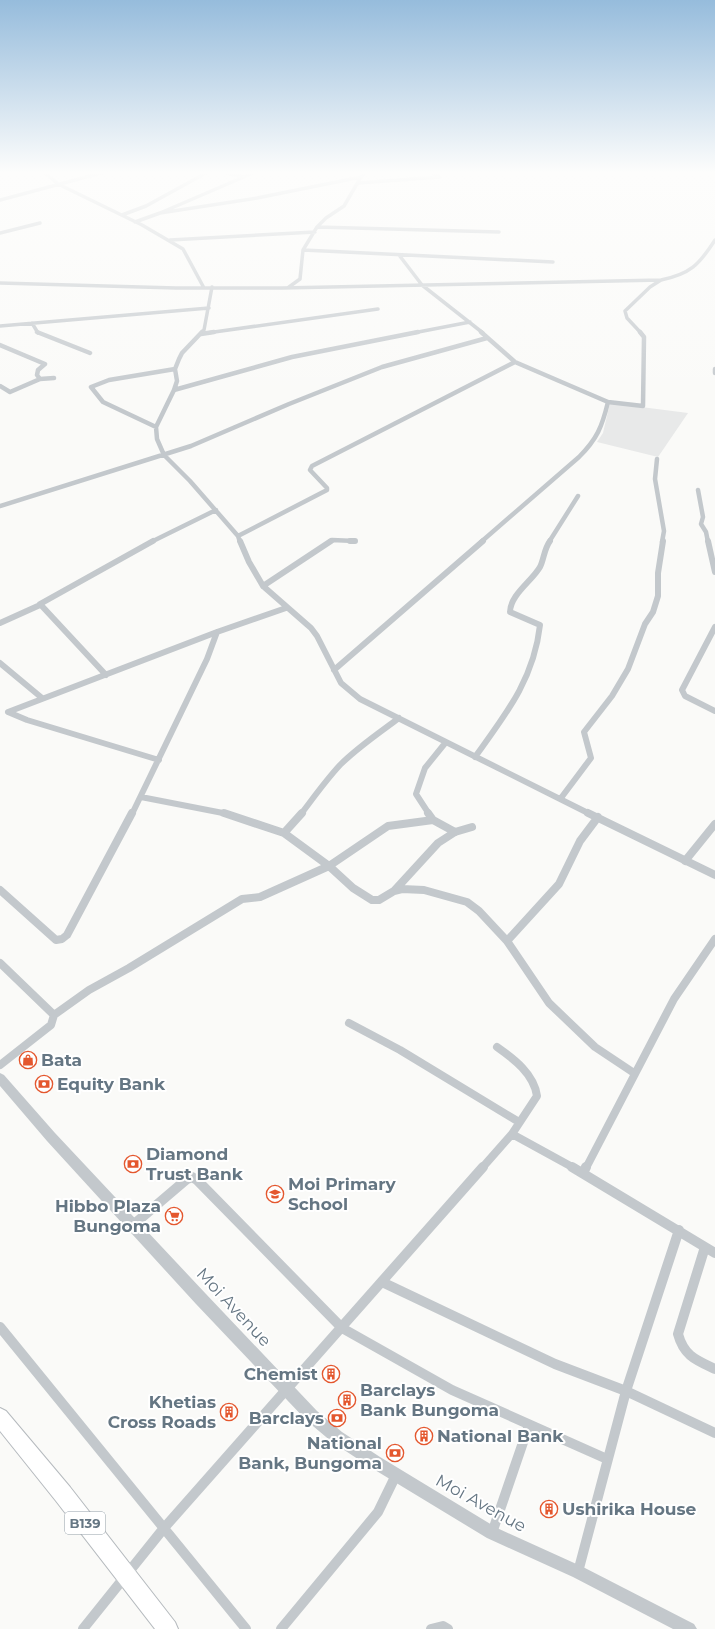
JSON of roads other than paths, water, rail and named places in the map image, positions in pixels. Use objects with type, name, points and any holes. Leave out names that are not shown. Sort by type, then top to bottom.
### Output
[{"type":"main road","name":"B139","points":[[0,1417],[63,1494],[168,1629]]},
{"type":"street","points":[[181,249],[186,253],[204,288]]},
{"type":"street","points":[[0,283],[204,288],[289,288],[661,280],[680,276],[690,271],[698,264],[709,249]]},
{"type":"street","points":[[289,288],[300,279],[303,250],[553,262]]},
{"type":"street","points":[[399,255],[422,285],[470,322],[515,362],[608,402],[644,405],[644,337],[627,318],[625,311],[650,287],[661,280]]},
{"type":"street","points":[[212,287],[206,326],[201,334],[182,353],[175,369],[177,380],[174,390],[156,428],[157,439],[164,455],[216,510],[238,536],[249,562],[263,586],[286,608],[311,628],[317,636],[341,683],[360,699],[715,875]]},
{"type":"street","points":[[0,326],[209,308]]},
{"type":"street","points":[[201,334],[378,309]]},
{"type":"street","points":[[174,390],[292,357],[470,322]]},
{"type":"street","points":[[32,324],[37,333],[90,353]]},
{"type":"street","points":[[0,506],[191,446],[289,404],[382,367],[487,338]]},
{"type":"street","points":[[0,345],[45,364],[38,370],[37,375],[40,379]]},
{"type":"street","points":[[238,536],[327,490],[310,470],[312,466],[515,362]]},
{"type":"street","points":[[156,428],[103,402],[91,387],[109,380],[175,369]]},
{"type":"street","points":[[715,369],[715,373]]},
{"type":"street","points":[[0,386],[10,392],[40,379],[54,378]]},
{"type":"street","points":[[334,670],[596,440],[601,431],[608,402]]},
{"type":"street","points":[[561,798],[591,758],[591,754],[583,736],[584,732],[612,696],[628,670],[645,624],[653,612],[658,596],[658,573],[664,531],[655,478],[656,459]]},
{"type":"street","points":[[698,490],[703,517],[701,524],[706,532],[715,572]]},
{"type":"street","points":[[475,756],[515,698],[532,666],[537,650],[540,625],[510,612],[510,608],[516,597],[540,567],[547,545],[578,496]]},
{"type":"street","points":[[0,623],[40,605],[46,600],[134,550],[216,510]]},
{"type":"street","points":[[263,586],[332,540],[355,541]]},
{"type":"street","points":[[40,605],[106,675]]},
{"type":"street","points":[[159,760],[8,713],[42,698],[217,632],[286,608]]},
{"type":"street","points":[[715,627],[682,690],[685,696],[715,711]]},
{"type":"street","points":[[0,890],[56,940],[63,938],[69,933],[159,760],[207,660],[217,632]]},
{"type":"street","points":[[0,663],[42,698]]},
{"type":"street","points":[[284,833],[300,817],[338,768],[356,749],[399,718]]},
{"type":"street","points":[[446,742],[425,768],[416,794],[433,820],[454,832]]},
{"type":"street","points":[[140,797],[226,813],[284,833],[329,866],[353,888],[372,900],[379,900],[394,891],[438,843],[454,832],[472,827]]},
{"type":"street","points":[[507,941],[559,884],[580,841],[598,817]]},
{"type":"street","points":[[0,1065],[51,1024],[54,1015],[90,990],[135,965],[242,899],[260,897],[329,866],[388,826],[433,820]]},
{"type":"street","points":[[685,861],[715,824]]},
{"type":"street","points":[[394,891],[402,889],[424,890],[467,902],[479,911],[507,941],[549,1003],[595,1047],[634,1073]]},
{"type":"street","points":[[583,1173],[674,999],[715,939]]},
{"type":"street","points":[[0,963],[54,1015]]},
{"type":"street","points":[[349,1023],[400,1050],[519,1122]]},
{"type":"street","points":[[83,1629],[164,1528],[512,1134],[534,1102],[537,1096],[536,1089],[520,1064],[497,1047]]},
{"type":"street","name":"Moi Avenue","points":[[0,1078],[51,1137],[287,1390],[312,1416],[337,1437],[396,1475],[492,1533],[578,1572],[684,1628]]},
{"type":"street","points":[[512,1134],[583,1173],[715,1253]]},
{"type":"street","points":[[133,1225],[187,1178],[192,1177],[197,1180],[342,1328],[429,1378],[529,1425],[607,1459]]},
{"type":"street","points":[[578,1572],[626,1392],[679,1230]]},
{"type":"street","points":[[705,1247],[678,1334],[680,1346],[685,1354],[715,1369]]},
{"type":"street","points":[[382,1282],[555,1364],[626,1392],[715,1433]]},
{"type":"street","points":[[0,1327],[246,1629]]},
{"type":"street","points":[[492,1533],[529,1425]]},
{"type":"street","points":[[281,1629],[378,1512],[396,1475]]},
{"type":"street","points":[[431,1629],[443,1626],[448,1629]]},
{"type":"place","name":"Bata","points":[[28,1060]]},
{"type":"place","name":"Equity Bank","points":[[44,1084]]},
{"type":"place","name":"Diamond Trust Bank","points":[[133,1164]]},
{"type":"place","name":"Moi Primary School","points":[[275,1194]]},
{"type":"place","name":"Hibbo Plaza Bungoma","points":[[174,1216]]},
{"type":"place","name":"Chemist","points":[[331,1374]]},
{"type":"place","name":"Barclays Bank Bungoma","points":[[347,1400]]},
{"type":"place","name":"Khetias Cross Roads","points":[[229,1412]]},
{"type":"place","name":"Barclays","points":[[337,1418]]},
{"type":"place","name":"National Bank","points":[[424,1436]]},
{"type":"place","name":"National Bank, Bungoma","points":[[395,1453]]},
{"type":"place","name":"Ushirika House","points":[[549,1509]]}]
